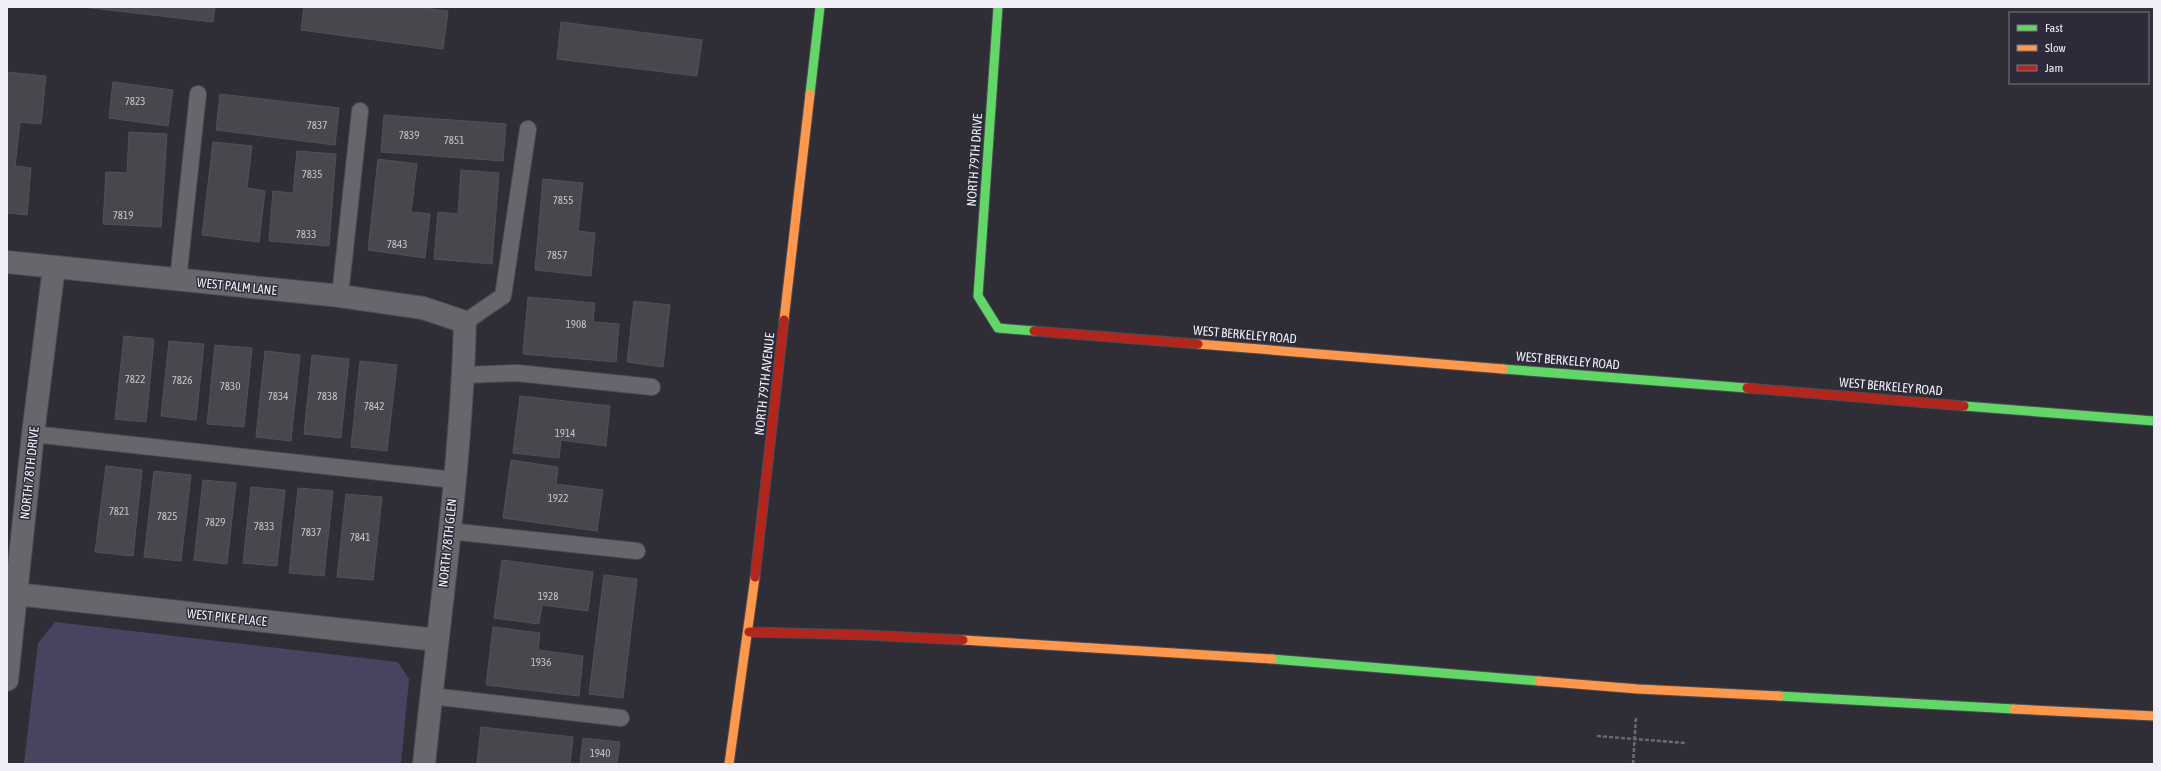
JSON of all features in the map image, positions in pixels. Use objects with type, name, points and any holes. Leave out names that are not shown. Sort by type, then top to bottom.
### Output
[{"type":"street","name":"NORTH 79TH AVENUE","points":[[729,764],[749,632],[820,7]]},
{"type":"street","name":"NORTH 79TH DRIVE","points":[[988,312],[978,296],[998,7]]},
{"type":"street","name":"WEST PALM LANE","points":[[7,262],[340,296],[423,308],[465,322]]},
{"type":"street","name":"NORTH 78TH DRIVE","points":[[7,680],[54,266]]},
{"type":"street","name":"WEST BERKELEY ROAD","points":[[988,312],[998,328],[2154,421]]},
{"type":"street","name":"NORTH 78TH GLEN","points":[[424,764],[464,375],[465,322]]},
{"type":"street","name":"WEST PIKE PLACE","points":[[16,594],[437,640]]},
{"type":"street","points":[[749,632],[866,635],[1221,655],[1646,690],[2154,716]]},
{"type":"lane","points":[[178,280],[198,94]]},
{"type":"lane","points":[[340,296],[360,111]]},
{"type":"lane","points":[[465,322],[503,296],[528,128]]},
{"type":"lane","points":[[464,375],[517,373],[652,387]]},
{"type":"lane","points":[[34,434],[454,480]]},
{"type":"lane","points":[[449,532],[637,551]]},
{"type":"lane","points":[[431,696],[621,718]]},
{"type":"path","points":[[1633,764],[1636,716]]},
{"type":"path","points":[[1597,736],[1685,743]]},
{"type":"shaded area","points":[[55,622],[398,662],[409,679],[401,764],[24,764],[38,643]]},
{"type":"building","points":[[83,7],[215,7],[213,22]]},
{"type":"building","points":[[304,7],[416,7],[448,11],[443,49],[301,30]]},
{"type":"building","points":[[561,22],[702,40],[697,76],[557,59]]},
{"type":"building","points":[[7,72],[46,76],[41,124],[20,122],[15,166],[31,168],[27,215],[7,213]]},
{"type":"building","points":[[113,82],[173,90],[168,126],[109,118]]},
{"type":"building","points":[[220,94],[339,108],[335,145],[216,130]]},
{"type":"building","points":[[384,115],[506,124],[503,161],[381,152]]},
{"type":"building","points":[[129,132],[167,134],[161,227],[103,224],[106,172],[127,173]]},
{"type":"building","points":[[213,142],[252,146],[247,188],[265,191],[259,242],[202,235]]},
{"type":"building","points":[[297,151],[336,154],[329,246],[269,241],[273,191],[293,193]]},
{"type":"building","points":[[378,159],[417,164],[411,212],[430,214],[425,258],[368,250]]},
{"type":"building","points":[[461,170],[499,173],[492,264],[434,259],[438,212],[458,214]]},
{"type":"building","points":[[543,179],[583,183],[578,231],[595,233],[591,276],[535,270]]},
{"type":"building","points":[[528,297],[595,303],[593,322],[619,324],[616,362],[523,354]]},
{"type":"building","points":[[634,301],[670,305],[663,367],[627,362]]},
{"type":"building","points":[[124,336],[154,339],[146,422],[115,419]]},
{"type":"building","points":[[169,341],[204,344],[196,420],[161,416]]},
{"type":"building","points":[[215,345],[252,348],[244,427],[207,424]]},
{"type":"building","points":[[265,351],[300,355],[291,441],[256,437]]},
{"type":"building","points":[[312,355],[349,359],[341,438],[304,434]]},
{"type":"building","points":[[360,361],[397,365],[387,451],[351,447]]},
{"type":"building","points":[[520,396],[610,406],[606,446],[561,440],[559,458],[513,453]]},
{"type":"building","points":[[511,460],[558,467],[556,484],[603,490],[597,531],[503,518]]},
{"type":"building","points":[[106,466],[142,470],[133,556],[95,552]]},
{"type":"building","points":[[154,471],[191,475],[181,561],[144,557]]},
{"type":"building","points":[[203,480],[236,483],[227,564],[194,560]]},
{"type":"building","points":[[251,487],[285,490],[277,566],[243,563]]},
{"type":"building","points":[[298,488],[333,491],[324,576],[289,573]]},
{"type":"building","points":[[346,494],[382,497],[373,580],[337,577]]},
{"type":"building","points":[[502,560],[593,572],[588,611],[542,605],[539,624],[494,618]]},
{"type":"building","points":[[604,575],[637,579],[623,698],[589,694]]},
{"type":"building","points":[[493,627],[540,633],[538,650],[583,656],[579,696],[486,685]]},
{"type":"building","points":[[481,727],[573,737],[570,764],[477,764]]},
{"type":"building","points":[[583,738],[620,742],[617,764],[580,764]]},
{"type":"traffic: fast","points":[[810,94],[820,7]]},
{"type":"traffic: fast","points":[[998,7],[978,296],[998,328],[1034,331]]},
{"type":"traffic: fast","points":[[1503,369],[1747,388]]},
{"type":"traffic: fast","points":[[1964,406],[2154,421]]},
{"type":"traffic: fast","points":[[1272,659],[1539,681]]},
{"type":"traffic: fast","points":[[1779,696],[2014,709]]},
{"type":"traffic: slow","points":[[784,320],[810,94]]},
{"type":"traffic: slow","points":[[1198,344],[1503,369]]},
{"type":"traffic: slow","points":[[729,764],[755,577]]},
{"type":"traffic: slow","points":[[963,640],[1272,659]]},
{"type":"traffic: slow","points":[[1539,681],[1638,689],[1779,696]]},
{"type":"traffic: slow","points":[[2014,709],[2154,716]]},
{"type":"traffic: jam","points":[[755,577],[784,320]]},
{"type":"traffic: jam","points":[[1034,331],[1198,344]]},
{"type":"traffic: jam","points":[[1747,388],[1964,406]]},
{"type":"traffic: jam","points":[[749,632],[866,635],[963,640]]}]
